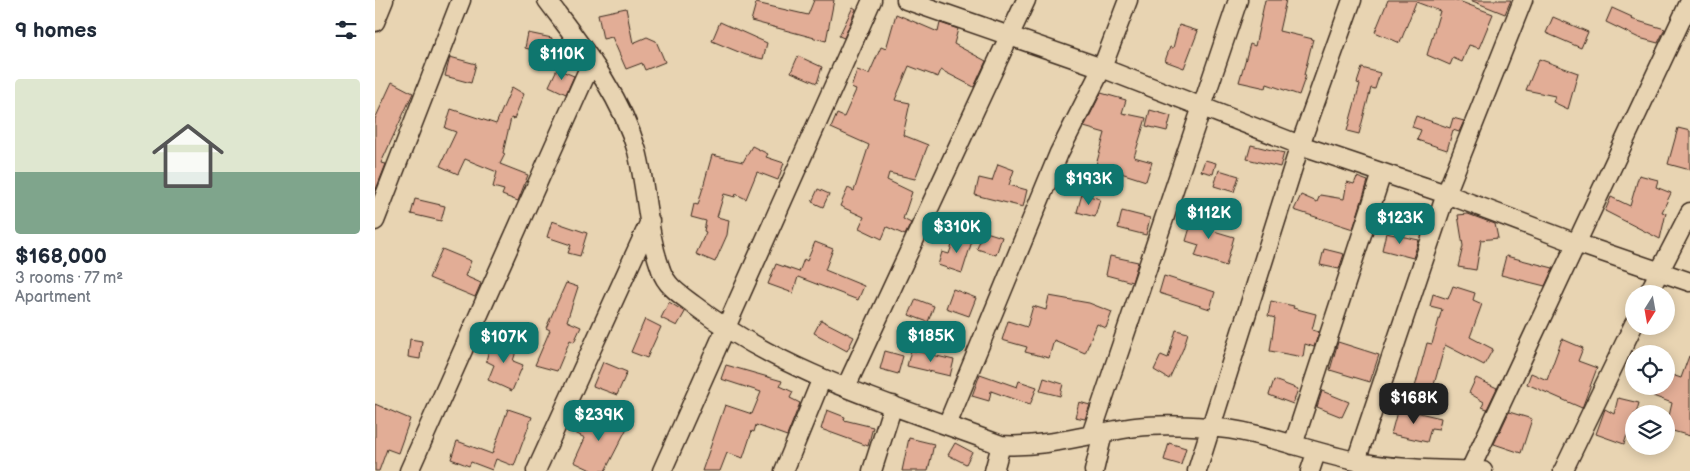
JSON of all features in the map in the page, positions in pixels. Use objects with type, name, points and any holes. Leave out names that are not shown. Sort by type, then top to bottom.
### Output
[{"type":"street","points":[[375,22],[384,0]]},
{"type":"street","points":[[375,221],[461,0]]},
{"type":"street","points":[[547,0],[592,61],[627,120],[645,188],[661,270],[670,286],[725,329],[822,378],[1001,445],[1032,445],[1097,434],[1175,425],[1211,427],[1255,435],[1316,453],[1401,470],[1483,471]]},
{"type":"street","points":[[662,471],[872,0]]},
{"type":"street","points":[[906,0],[1102,68],[1300,145],[1446,194],[1576,243],[1690,282]]},
{"type":"street","points":[[846,388],[927,209],[1026,0]]},
{"type":"street","points":[[947,425],[1059,153],[1102,68],[1128,0]]},
{"type":"street","points":[[1093,471],[1097,434],[1201,108],[1238,0]]},
{"type":"street","points":[[1197,471],[1300,145],[1352,0]]},
{"type":"street","points":[[1356,461],[1446,194],[1523,0]]},
{"type":"street","points":[[1470,470],[1689,1]]},
{"type":"street","points":[[409,471],[592,61]]},
{"type":"street","points":[[1293,445],[1382,173]]},
{"type":"street","points":[[1652,285],[1690,212]]},
{"type":"street","points":[[536,471],[650,221]]},
{"type":"street","points":[[1563,471],[1629,335]]},
{"type":"street","points":[[783,471],[822,378]]},
{"type":"street","points":[[872,471],[893,405]]},
{"type":"street","points":[[994,471],[1001,445]]},
{"type":"street","points":[[1310,471],[1316,453]]},
{"type":"building","points":[[814,0],[834,0],[826,41],[751,21],[756,3],[808,15]]},
{"type":"building","points":[[1265,0],[1286,0],[1279,31],[1313,39],[1304,75],[1306,75],[1299,95],[1267,84],[1266,88],[1239,82],[1250,44],[1255,46]]},
{"type":"building","points":[[1388,0],[1456,0],[1493,14],[1479,48],[1469,45],[1462,62],[1453,58],[1450,65],[1427,55],[1440,11],[1416,2],[1400,43],[1375,32]]},
{"type":"building","points":[[1470,0],[1511,0],[1505,14]]},
{"type":"building","points":[[853,7],[856,9],[844,38],[839,36]]},
{"type":"building","points":[[626,8],[633,43],[647,37],[656,41],[665,62],[645,70],[642,63],[626,69],[612,37],[603,39],[598,14]]},
{"type":"building","points":[[1612,8],[1632,17],[1631,19],[1665,29],[1658,43],[1639,38],[1606,22]]},
{"type":"building","points":[[896,14],[938,32],[940,23],[958,29],[954,44],[986,61],[974,87],[941,70],[938,77],[909,66],[895,100],[910,103],[903,135],[928,145],[915,179],[889,173],[887,180],[912,192],[903,219],[911,223],[905,235],[887,227],[882,239],[859,228],[864,217],[840,206],[848,188],[854,191],[869,145],[831,128],[837,114],[844,117],[856,90],[851,88],[857,70],[869,74],[881,47],[886,49]]},
{"type":"building","points":[[1553,17],[1588,32],[1581,48],[1546,33]]},
{"type":"building","points":[[720,22],[767,43],[763,59],[746,55],[712,41]]},
{"type":"building","points":[[1179,25],[1198,31],[1184,68],[1165,61],[1170,47],[1173,48]]},
{"type":"building","points":[[528,33],[552,38],[548,54],[525,48]]},
{"type":"building","points":[[798,56],[822,67],[817,83],[791,72]]},
{"type":"building","points":[[450,57],[476,64],[471,83],[445,76]]},
{"type":"building","points":[[1539,59],[1578,73],[1568,109],[1553,102],[1555,96],[1526,90]]},
{"type":"building","points":[[1362,68],[1380,73],[1375,89],[1371,88],[1359,134],[1347,131],[1360,84],[1357,83]]},
{"type":"building","points":[[557,69],[574,76],[566,94],[549,86]]},
{"type":"building","points":[[392,82],[413,93],[381,163],[386,164],[375,192],[375,119]]},
{"type":"building","points":[[512,87],[524,94],[514,119],[511,118],[503,153],[505,154],[500,164],[528,175],[518,201],[502,195],[504,190],[493,187],[497,172],[465,159],[458,174],[440,166],[456,132],[445,128],[451,109],[496,124]]},
{"type":"building","points":[[1101,93],[1126,100],[1122,113],[1146,118],[1134,157],[1152,162],[1146,181],[1096,165],[1105,133],[1084,127]]},
{"type":"building","points":[[1150,110],[1171,116],[1167,131],[1146,126]]},
{"type":"building","points":[[1416,116],[1450,128],[1453,118],[1464,121],[1459,132],[1453,130],[1447,150],[1417,140],[1421,130],[1412,127]]},
{"type":"building","points":[[1678,128],[1690,131],[1690,170],[1668,164]]},
{"type":"building","points":[[1251,145],[1284,153],[1280,167],[1247,159]]},
{"type":"building","points":[[752,146],[768,154],[766,157],[784,163],[778,180],[757,172],[746,199],[736,194],[735,197],[724,194],[717,217],[729,220],[727,235],[715,262],[696,254],[706,232],[704,231],[706,221],[691,217],[694,204],[698,205],[712,155],[743,162]]},
{"type":"building","points":[[1205,160],[1216,163],[1213,174],[1201,171]]},
{"type":"building","points":[[998,164],[1014,170],[1009,185],[1027,190],[1023,207],[975,195],[979,178],[992,181]]},
{"type":"building","points":[[1219,170],[1239,176],[1234,192],[1214,186]]},
{"type":"building","points":[[1639,175],[1658,180],[1656,187],[1671,193],[1662,212],[1666,213],[1660,239],[1605,211],[1611,197],[1630,206]]},
{"type":"building","points":[[1357,177],[1368,181],[1353,229],[1294,210],[1301,195],[1317,202],[1320,195],[1344,199],[1347,182],[1354,184]]},
{"type":"building","points":[[818,189],[829,194],[823,207],[812,202]]},
{"type":"building","points":[[1082,194],[1100,199],[1095,217],[1077,212]]},
{"type":"building","points":[[415,199],[445,206],[441,221],[411,214]]},
{"type":"building","points":[[1196,207],[1209,212],[1204,228],[1234,237],[1226,266],[1195,256],[1199,245],[1186,241]]},
{"type":"building","points":[[1122,211],[1150,218],[1146,235],[1118,228]]},
{"type":"building","points":[[1468,214],[1495,224],[1498,238],[1481,240],[1476,270],[1458,267],[1463,246],[1458,215]]},
{"type":"building","points":[[552,221],[587,233],[580,256],[568,253],[571,245],[547,237]]},
{"type":"building","points":[[983,231],[1002,237],[996,255],[977,249]]},
{"type":"building","points":[[956,233],[973,238],[962,273],[938,265],[942,252],[949,254]]},
{"type":"building","points":[[1386,233],[1419,240],[1413,258],[1382,250]]},
{"type":"building","points":[[815,242],[833,249],[825,270],[864,286],[858,300],[798,277],[793,293],[768,284],[776,264],[799,272],[804,259],[807,261]]},
{"type":"building","points":[[442,249],[471,261],[465,276],[481,283],[475,297],[429,278]]},
{"type":"building","points":[[1324,249],[1344,254],[1339,269],[1320,265]]},
{"type":"building","points":[[1110,256],[1138,262],[1132,282],[1106,275]]},
{"type":"building","points":[[1506,256],[1553,268],[1545,286],[1501,275]]},
{"type":"building","points":[[1164,276],[1215,292],[1210,309],[1159,293]]},
{"type":"building","points":[[566,283],[578,287],[567,321],[581,327],[574,342],[570,340],[557,371],[535,365],[550,330],[546,328]]},
{"type":"building","points":[[1453,286],[1475,293],[1473,300],[1482,304],[1470,337],[1493,349],[1484,365],[1445,345],[1432,392],[1415,387],[1427,343],[1432,344],[1442,309],[1430,306],[1433,294],[1448,299]]},
{"type":"building","points":[[953,289],[976,298],[969,316],[946,308]]},
{"type":"building","points":[[1049,296],[1089,303],[1112,312],[1106,328],[1097,324],[1085,353],[1054,340],[1049,358],[1025,352],[1027,347],[1002,340],[1008,321],[1027,327],[1033,306],[1046,310]]},
{"type":"building","points":[[916,299],[934,306],[928,322],[909,315]]},
{"type":"building","points":[[1271,301],[1294,306],[1293,308],[1316,314],[1312,330],[1319,332],[1314,347],[1305,344],[1303,357],[1270,351],[1275,318],[1268,316]]},
{"type":"building","points":[[669,302],[685,312],[677,326],[661,318]]},
{"type":"building","points":[[645,319],[661,327],[647,358],[631,352]]},
{"type":"building","points":[[821,320],[854,337],[847,351],[814,333]]},
{"type":"building","points":[[1176,330],[1188,333],[1169,379],[1154,370],[1161,355],[1168,358]]},
{"type":"building","points":[[492,338],[518,345],[513,361],[523,365],[512,391],[488,380],[494,365],[486,361]]},
{"type":"building","points":[[410,339],[422,341],[420,359],[408,357]]},
{"type":"building","points":[[1562,339],[1583,348],[1578,361],[1597,368],[1582,408],[1527,384],[1531,373],[1547,380]]},
{"type":"building","points":[[1338,342],[1379,355],[1370,382],[1330,370]]},
{"type":"building","points":[[911,350],[954,360],[950,376],[907,366]]},
{"type":"building","points":[[885,351],[903,356],[898,374],[880,369]]},
{"type":"building","points":[[1690,356],[1690,436],[1675,432],[1675,405],[1653,396],[1675,395],[1675,376],[1681,378]]},
{"type":"building","points":[[603,362],[627,372],[617,395],[593,386]]},
{"type":"building","points":[[726,365],[782,381],[780,386],[793,392],[790,398],[800,403],[787,436],[756,425],[754,432],[752,431],[743,458],[727,453],[720,471],[702,471],[725,405],[752,414],[761,392],[721,379]]},
{"type":"building","points":[[980,374],[1017,387],[1019,381],[1037,387],[1030,405],[991,391],[989,401],[972,396]]},
{"type":"building","points":[[1044,378],[1063,384],[1060,396],[1040,391]]},
{"type":"building","points":[[1476,378],[1497,388],[1487,409],[1482,407],[1484,402],[1469,393]]},
{"type":"building","points":[[1274,380],[1298,389],[1293,404],[1269,395]]},
{"type":"building","points":[[1322,391],[1349,402],[1342,417],[1317,407]]},
{"type":"building","points":[[1618,398],[1639,403],[1638,405],[1625,405],[1624,444],[1596,434],[1605,409],[1614,414]]},
{"type":"building","points":[[1079,402],[1090,405],[1085,419],[1075,417]]},
{"type":"building","points":[[375,404],[410,419],[398,453],[387,449],[379,471],[375,471]]},
{"type":"building","points":[[1398,408],[1441,418],[1439,429],[1431,428],[1427,442],[1391,434]]},
{"type":"building","points":[[508,409],[532,417],[514,466],[496,459],[492,470],[471,462],[469,466],[451,459],[457,441],[492,454]]},
{"type":"building","points":[[827,410],[845,417],[844,420],[873,427],[868,446],[821,429]]},
{"type":"building","points":[[600,411],[628,426],[605,471],[593,471],[574,462],[585,438],[573,432],[579,420],[591,427]]},
{"type":"building","points":[[1509,412],[1532,419],[1521,453],[1494,444]]},
{"type":"building","points":[[909,438],[934,444],[928,471],[902,471]]},
{"type":"building","points":[[955,443],[972,452],[966,464],[948,455]]},
{"type":"building","points":[[1169,443],[1186,448],[1181,465],[1164,460]]}]
